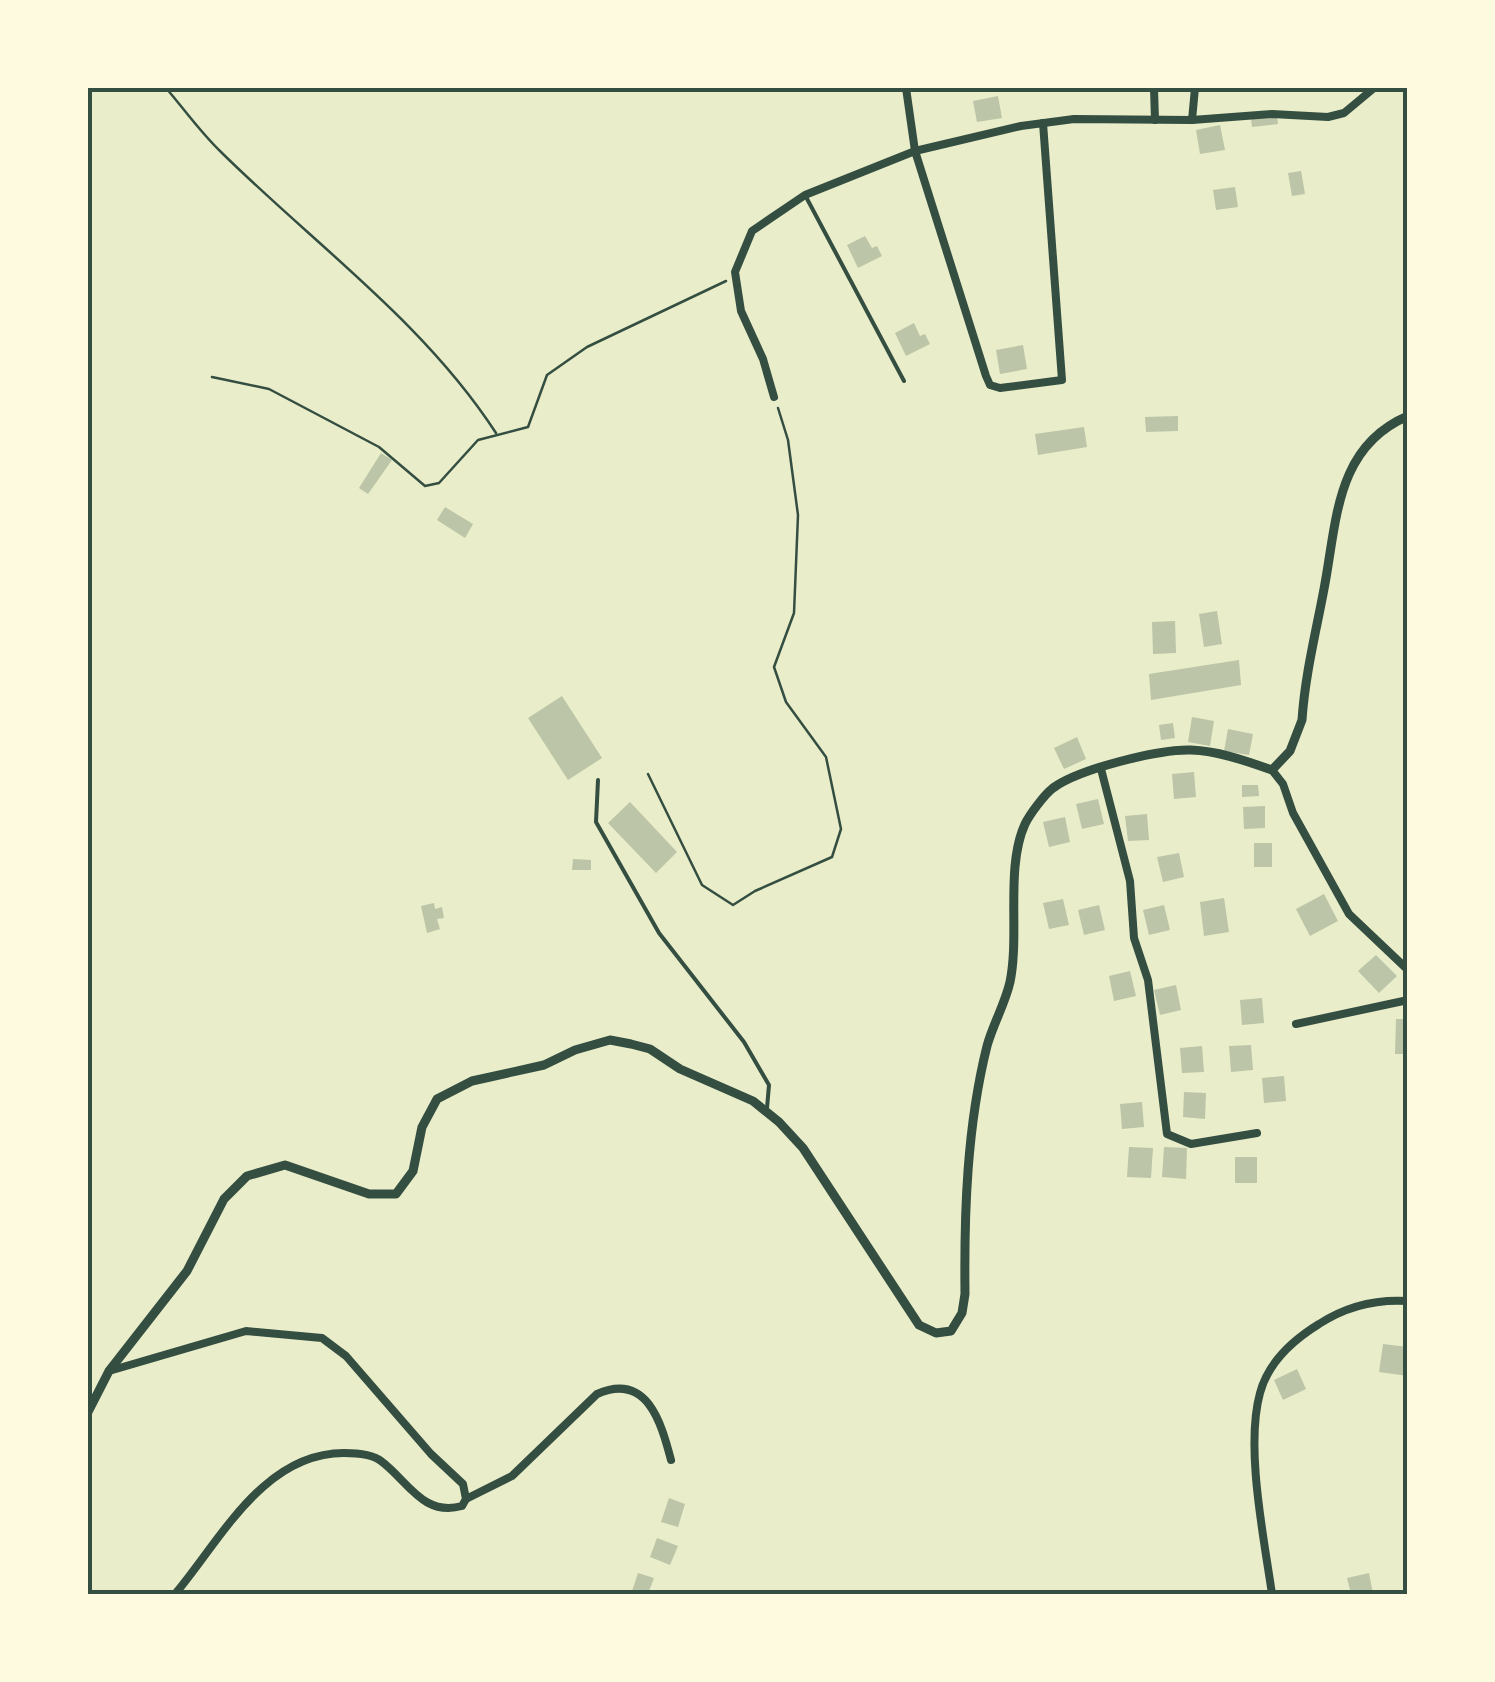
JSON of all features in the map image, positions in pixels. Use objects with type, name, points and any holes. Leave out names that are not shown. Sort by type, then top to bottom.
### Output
[{"type":"street","points":[[906,88],[915,151],[990,385],[1000,388],[1062,380],[1043,124]]},
{"type":"street","points":[[1154,88],[1155,120]]},
{"type":"street","points":[[1192,120],[1195,88]]},
{"type":"street","points":[[774,397],[741,311],[736,276],[752,231],[805,195],[915,151],[1043,124],[1074,119],[1192,120],[1272,114],[1328,117],[1344,113],[1374,88]]},
{"type":"street","points":[[1272,770],[1290,751],[1302,720],[1335,509],[1370,439],[1408,416]]},
{"type":"street","points":[[88,1412],[109,1371],[187,1271],[224,1199],[236,1184],[259,1170],[285,1165],[369,1194],[396,1194],[414,1171],[422,1128],[438,1099],[472,1081],[544,1066],[576,1050],[610,1040],[650,1050],[767,1112],[803,1148],[918,1325],[936,1333],[951,1330],[962,1313],[965,1294],[970,1140],[988,1041],[1006,1001],[1012,970],[1016,875],[1026,823],[1053,788],[1101,769],[1162,752],[1194,750],[1272,770],[1283,784],[1294,814],[1349,914],[1408,970]]},
{"type":"street","points":[[1101,769],[1130,880],[1134,938],[1148,980],[1167,1134],[1191,1144],[1258,1133]]},
{"type":"street","points":[[1296,1024],[1408,1000]]},
{"type":"street","points":[[1272,1594],[1259,1498],[1255,1419],[1260,1389],[1280,1354],[1333,1315],[1365,1304],[1408,1301]]},
{"type":"street","points":[[109,1371],[246,1331],[322,1338],[346,1356],[462,1484],[466,1499]]},
{"type":"street","points":[[174,1594],[255,1494],[287,1470],[323,1453],[356,1453],[379,1459],[423,1502],[449,1510],[512,1476],[597,1394],[612,1387],[629,1388],[660,1419],[671,1460]]},
{"type":"lane","points":[[805,195],[904,381]]},
{"type":"lane","points":[[598,780],[596,822],[659,933],[744,1042],[769,1085],[767,1112]]},
{"type":"path","points":[[166,88],[220,151],[346,264],[474,399],[497,435]]},
{"type":"path","points":[[212,377],[269,389],[379,446],[425,486],[438,483],[478,440],[528,427],[547,375],[587,347],[736,276]]},
{"type":"path","points":[[648,774],[702,884],[733,905],[832,857],[842,829],[826,757],[786,702],[774,667],[794,613],[798,515],[788,440],[774,397]]},
{"type":"building","points":[[998,96],[1002,118],[977,122],[973,101]]},
{"type":"building","points":[[1277,116],[1278,124],[1252,127],[1251,119]]},
{"type":"building","points":[[1220,125],[1225,150],[1200,154],[1196,130]]},
{"type":"building","points":[[1301,171],[1305,194],[1292,196],[1288,173]]},
{"type":"building","points":[[1235,187],[1238,207],[1216,210],[1213,190]]},
{"type":"building","points":[[865,236],[882,256],[858,268],[847,245]]},
{"type":"building","points":[[914,323],[920,336],[925,334],[930,344],[906,356],[895,333]]},
{"type":"building","points":[[1023,345],[1027,369],[1000,374],[996,350]]},
{"type":"building","points":[[1178,416],[1178,431],[1146,432],[1145,417]]},
{"type":"building","points":[[1084,427],[1087,447],[1038,455],[1035,434]]},
{"type":"building","points":[[381,453],[392,460],[368,494],[359,488]]},
{"type":"building","points":[[445,507],[473,524],[465,538],[437,520]]},
{"type":"building","points":[[1217,611],[1222,644],[1204,647],[1199,614]]},
{"type":"building","points":[[1175,621],[1176,653],[1153,654],[1152,622]]},
{"type":"building","points":[[1239,660],[1241,685],[1151,700],[1149,674]]},
{"type":"building","points":[[562,696],[602,758],[568,780],[528,718]]},
{"type":"building","points":[[1192,717],[1214,721],[1210,746],[1188,742]]},
{"type":"building","points":[[1173,723],[1175,738],[1161,740],[1159,725]]},
{"type":"building","points":[[1228,729],[1253,734],[1249,755],[1224,751]]},
{"type":"building","points":[[1077,737],[1086,759],[1064,769],[1054,748]]},
{"type":"building","points":[[1194,772],[1196,797],[1174,799],[1172,774]]},
{"type":"building","points":[[1242,785],[1258,785],[1259,796],[1242,797]]},
{"type":"building","points":[[1098,799],[1104,824],[1082,829],[1076,804]]},
{"type":"building","points":[[630,802],[677,852],[656,873],[608,823]]},
{"type":"building","points":[[1265,806],[1265,828],[1244,829],[1243,807]]},
{"type":"building","points":[[1147,814],[1149,840],[1128,841],[1125,816]]},
{"type":"building","points":[[1065,817],[1070,842],[1049,847],[1043,822]]},
{"type":"building","points":[[1254,843],[1272,843],[1272,867],[1254,867]]},
{"type":"building","points":[[1179,853],[1184,877],[1163,882],[1157,857]]},
{"type":"building","points":[[573,859],[591,860],[591,870],[572,870]]},
{"type":"building","points":[[1324,894],[1338,921],[1310,936],[1296,909]]},
{"type":"building","points":[[1224,898],[1229,932],[1204,936],[1200,902]]},
{"type":"building","points":[[1063,899],[1069,925],[1049,929],[1043,903]]},
{"type":"building","points":[[434,903],[435,909],[442,907],[444,918],[437,919],[440,929],[427,933],[421,906]]},
{"type":"building","points":[[1099,905],[1105,930],[1084,935],[1078,910]]},
{"type":"building","points":[[1164,905],[1170,930],[1149,935],[1143,910]]},
{"type":"building","points":[[1376,955],[1397,976],[1379,993],[1358,971]]},
{"type":"building","points":[[1130,971],[1136,996],[1114,1001],[1109,976]]},
{"type":"building","points":[[1176,985],[1181,1010],[1160,1015],[1154,990]]},
{"type":"building","points":[[1262,998],[1264,1023],[1242,1025],[1240,1000]]},
{"type":"building","points":[[1396,1019],[1408,1019],[1408,1054],[1395,1054]]},
{"type":"building","points":[[1251,1045],[1253,1070],[1231,1072],[1229,1046]]},
{"type":"building","points":[[1202,1046],[1204,1072],[1182,1073],[1180,1048]]},
{"type":"building","points":[[1284,1076],[1286,1101],[1264,1103],[1262,1078]]},
{"type":"building","points":[[1184,1092],[1206,1093],[1205,1119],[1183,1117]]},
{"type":"building","points":[[1142,1102],[1144,1127],[1122,1129],[1120,1104]]},
{"type":"building","points":[[1129,1147],[1153,1148],[1151,1178],[1127,1177]]},
{"type":"building","points":[[1164,1147],[1187,1148],[1186,1179],[1162,1177]]},
{"type":"building","points":[[1235,1157],[1257,1157],[1257,1183],[1235,1183]]},
{"type":"building","points":[[1383,1344],[1408,1347],[1408,1376],[1379,1372]]},
{"type":"building","points":[[1297,1369],[1306,1389],[1283,1400],[1274,1380]]},
{"type":"building","points":[[669,1498],[685,1504],[678,1527],[661,1522]]},
{"type":"building","points":[[657,1538],[678,1546],[670,1565],[650,1557]]},
{"type":"building","points":[[638,1573],[654,1578],[648,1594],[631,1594]]},
{"type":"building","points":[[1369,1573],[1373,1594],[1351,1594],[1347,1578]]}]
